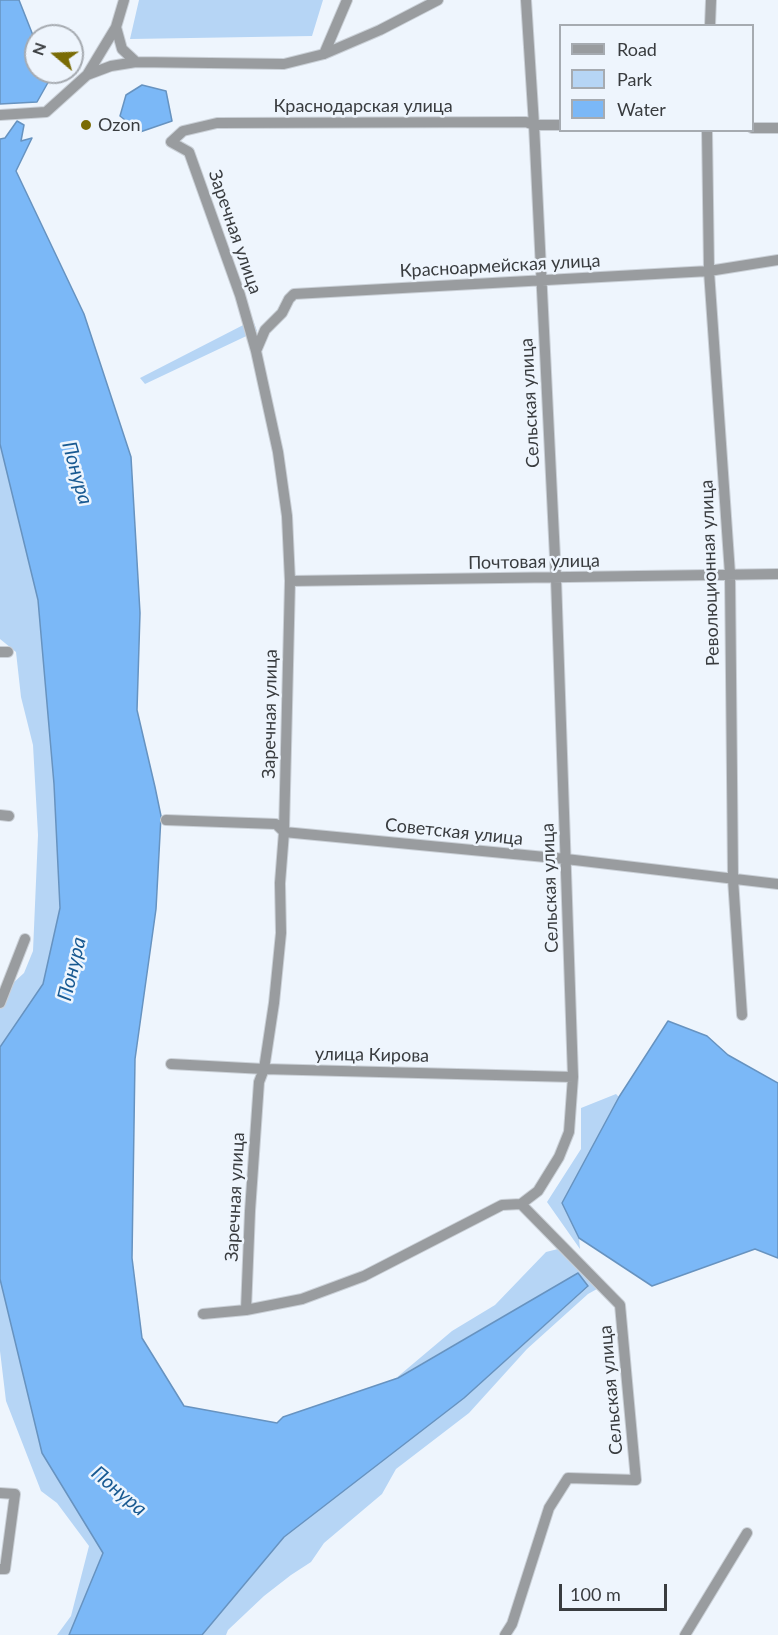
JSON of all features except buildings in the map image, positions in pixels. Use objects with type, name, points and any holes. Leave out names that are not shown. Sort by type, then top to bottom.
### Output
[{"type":"street","points":[[0,115],[46,112],[87,75],[116,27],[123,0]]},
{"type":"street","points":[[324,54],[347,0]]},
{"type":"street","points":[[87,75],[111,66],[136,62],[284,64],[324,54],[380,30],[438,0]]},
{"type":"street","name":"Сельская улица","points":[[505,1635],[512,1624],[549,1508],[568,1478],[636,1480],[620,1305],[521,1204],[538,1191],[559,1157],[569,1132],[573,1077],[556,578],[526,0]]},
{"type":"street","points":[[710,24],[711,0]]},
{"type":"street","points":[[116,27],[123,49],[136,62]]},
{"type":"street","name":"Краснодарская улица","points":[[171,142],[183,131],[217,123],[526,122],[534,125],[559,125]]},
{"type":"street","points":[[754,128],[778,128]]},
{"type":"street","name":"Революционная улица","points":[[707,132],[709,271],[730,574],[734,879],[742,1015]]},
{"type":"street","name":"Заречная улица","points":[[171,142],[189,152],[240,295],[256,351],[278,452],[287,516],[290,581],[284,832],[280,883],[281,933],[274,1003],[264,1069],[259,1082],[246,1310]]},
{"type":"street","name":"Красноармейская улица","points":[[256,351],[265,330],[282,313],[288,299],[294,294],[709,271],[778,260]]},
{"type":"street","name":"Почтовая улица","points":[[290,581],[778,574]]},
{"type":"street","name":"Советская улица","points":[[166,820],[276,824],[284,832],[566,859],[778,884]]},
{"type":"street","points":[[0,1003],[25,939]]},
{"type":"street","name":"улица Кирова","points":[[171,1064],[264,1069],[573,1077]]},
{"type":"street","points":[[203,1314],[246,1310],[302,1299],[364,1276],[502,1205],[521,1204]]},
{"type":"street","points":[[0,1493],[15,1494],[5,1569],[0,1569]]},
{"type":"street","points":[[685,1635],[747,1533]]},
{"type":"green space","points":[[139,0],[323,0],[312,36],[130,39]]},
{"type":"green space","points":[[253,320],[257,331],[145,384],[140,378]]},
{"type":"green space","points":[[0,444],[38,600],[54,784],[60,909],[43,984],[0,1047],[0,995],[24,973],[33,951],[38,835],[33,745],[21,697],[16,652],[0,639]]},
{"type":"green space","points":[[616,1094],[619,1097],[562,1203],[579,1238],[580,1249],[547,1202],[581,1149],[581,1108]]},
{"type":"green space","points":[[558,1249],[597,1289],[588,1294],[527,1349],[469,1413],[396,1469],[382,1494],[324,1543],[311,1562],[264,1596],[228,1630],[226,1635],[202,1635],[284,1537],[464,1398],[588,1287],[578,1273],[395,1379],[452,1331],[495,1305],[546,1252]]},
{"type":"green space","points":[[0,1279],[42,1453],[103,1553],[69,1635],[57,1635],[71,1616],[89,1546],[57,1503],[41,1491],[6,1401],[0,1351]]},
{"type":"water","points":[[0,0],[19,0],[28,24],[24,24],[24,84],[47,84],[37,102],[0,104]]},
{"type":"water","points":[[142,85],[166,91],[172,121],[140,132],[120,116],[126,95]]},
{"type":"water","name":"Понура","points":[[17,121],[24,125],[21,141],[32,138],[16,171],[84,314],[131,457],[140,613],[137,710],[161,816],[156,909],[135,1059],[132,1258],[142,1338],[184,1406],[277,1423],[283,1417],[398,1378],[578,1273],[588,1286],[464,1398],[284,1537],[202,1635],[69,1635],[103,1553],[42,1453],[0,1279],[0,1047],[43,984],[60,908],[54,784],[38,600],[0,444],[0,139],[5,138]]},
{"type":"water","points":[[668,1021],[707,1036],[728,1055],[778,1083],[778,1258],[755,1249],[652,1286],[579,1238],[562,1203],[619,1097]]},
{"type":"place","name":"Ozon","points":[[86,125]]}]
